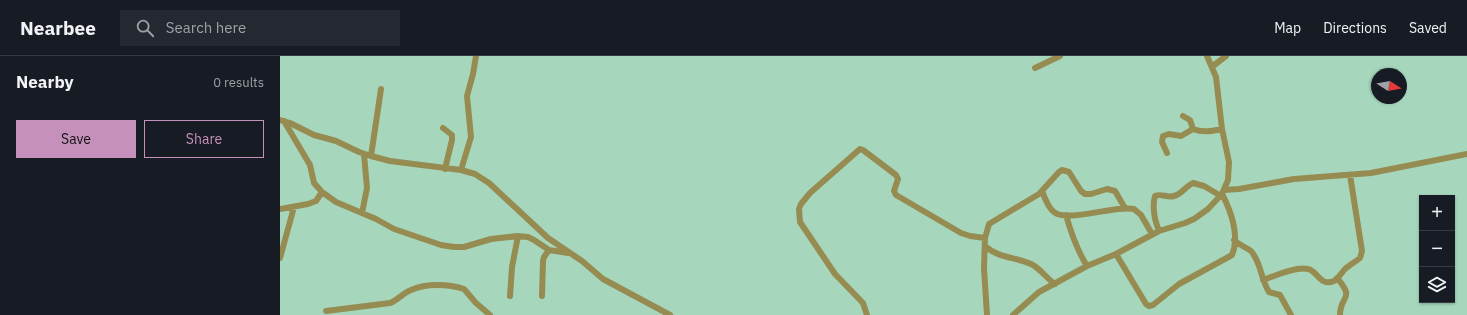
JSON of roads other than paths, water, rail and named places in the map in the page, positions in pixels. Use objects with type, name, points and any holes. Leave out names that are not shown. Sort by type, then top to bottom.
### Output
[{"type":"street","points":[[461,170],[470,137],[467,96],[476,56]]},
{"type":"street","points":[[1035,68],[1060,56]]},
{"type":"street","points":[[1013,315],[1039,292],[1087,266],[1116,254],[1152,234],[1194,219],[1208,209],[1222,193],[1228,180],[1229,168],[1222,129],[1216,77],[1213,66],[1207,56]]},
{"type":"street","points":[[1213,66],[1226,56]]},
{"type":"street","points":[[371,156],[381,89]]},
{"type":"street","points":[[1183,116],[1190,120],[1193,129]]},
{"type":"street","points":[[282,120],[310,165],[314,183],[322,192],[336,202],[394,229],[441,245],[454,247],[464,247],[491,239],[518,236],[528,237],[549,250],[568,253]]},
{"type":"street","points":[[282,120],[314,135],[371,156],[390,161],[461,170],[475,174],[489,182],[543,234],[603,279],[657,312],[670,315]]},
{"type":"street","points":[[443,128],[452,135],[445,168]]},
{"type":"street","points":[[1167,153],[1162,142],[1163,136],[1169,134],[1181,136],[1193,129],[1204,132],[1222,129]]},
{"type":"street","points":[[867,315],[863,303],[832,270],[800,222],[799,218],[801,204],[810,193],[860,149],[896,175],[898,179],[894,191],[896,195],[961,233],[985,238]]},
{"type":"street","points":[[362,213],[367,188],[364,154]]},
{"type":"street","points":[[1159,231],[1156,224],[1154,210],[1155,196],[1159,194],[1173,196],[1179,194],[1193,183],[1222,193],[1294,179],[1371,173],[1467,154]]},
{"type":"street","points":[[986,315],[984,288],[985,238],[989,224],[1042,191],[1059,172],[1066,170],[1072,174],[1081,191],[1085,194],[1091,194],[1107,189],[1115,191],[1125,208]]},
{"type":"street","points":[[1263,280],[1302,268],[1315,272],[1317,278],[1321,280],[1328,282],[1334,281],[1345,269],[1360,258],[1361,255],[1355,204],[1350,175]]},
{"type":"street","points":[[1042,191],[1053,212],[1058,215],[1125,208],[1138,210],[1152,234]]},
{"type":"street","points":[[280,209],[308,204],[316,200],[322,192]]},
{"type":"street","points":[[1116,254],[1146,304],[1149,306],[1153,305],[1179,284],[1232,255],[1234,240],[1232,219],[1222,193]]},
{"type":"street","points":[[280,258],[294,206]]},
{"type":"street","points":[[1066,215],[1072,236],[1087,266]]},
{"type":"street","points":[[510,296],[513,259],[518,236]]},
{"type":"street","points":[[1234,240],[1251,252],[1259,266],[1263,280],[1269,292],[1280,295],[1291,315]]},
{"type":"street","points":[[985,246],[995,253],[1023,261],[1038,268],[1048,280],[1055,284]]},
{"type":"street","points":[[542,296],[543,261],[549,250]]},
{"type":"street","points":[[1337,278],[1346,290],[1347,295],[1341,308],[1340,315]]},
{"type":"street","points":[[326,311],[390,303],[396,301],[410,290],[416,288],[444,286],[464,289],[476,303],[490,315]]},
{"type":"street","points":[[356,308],[358,315]]}]
